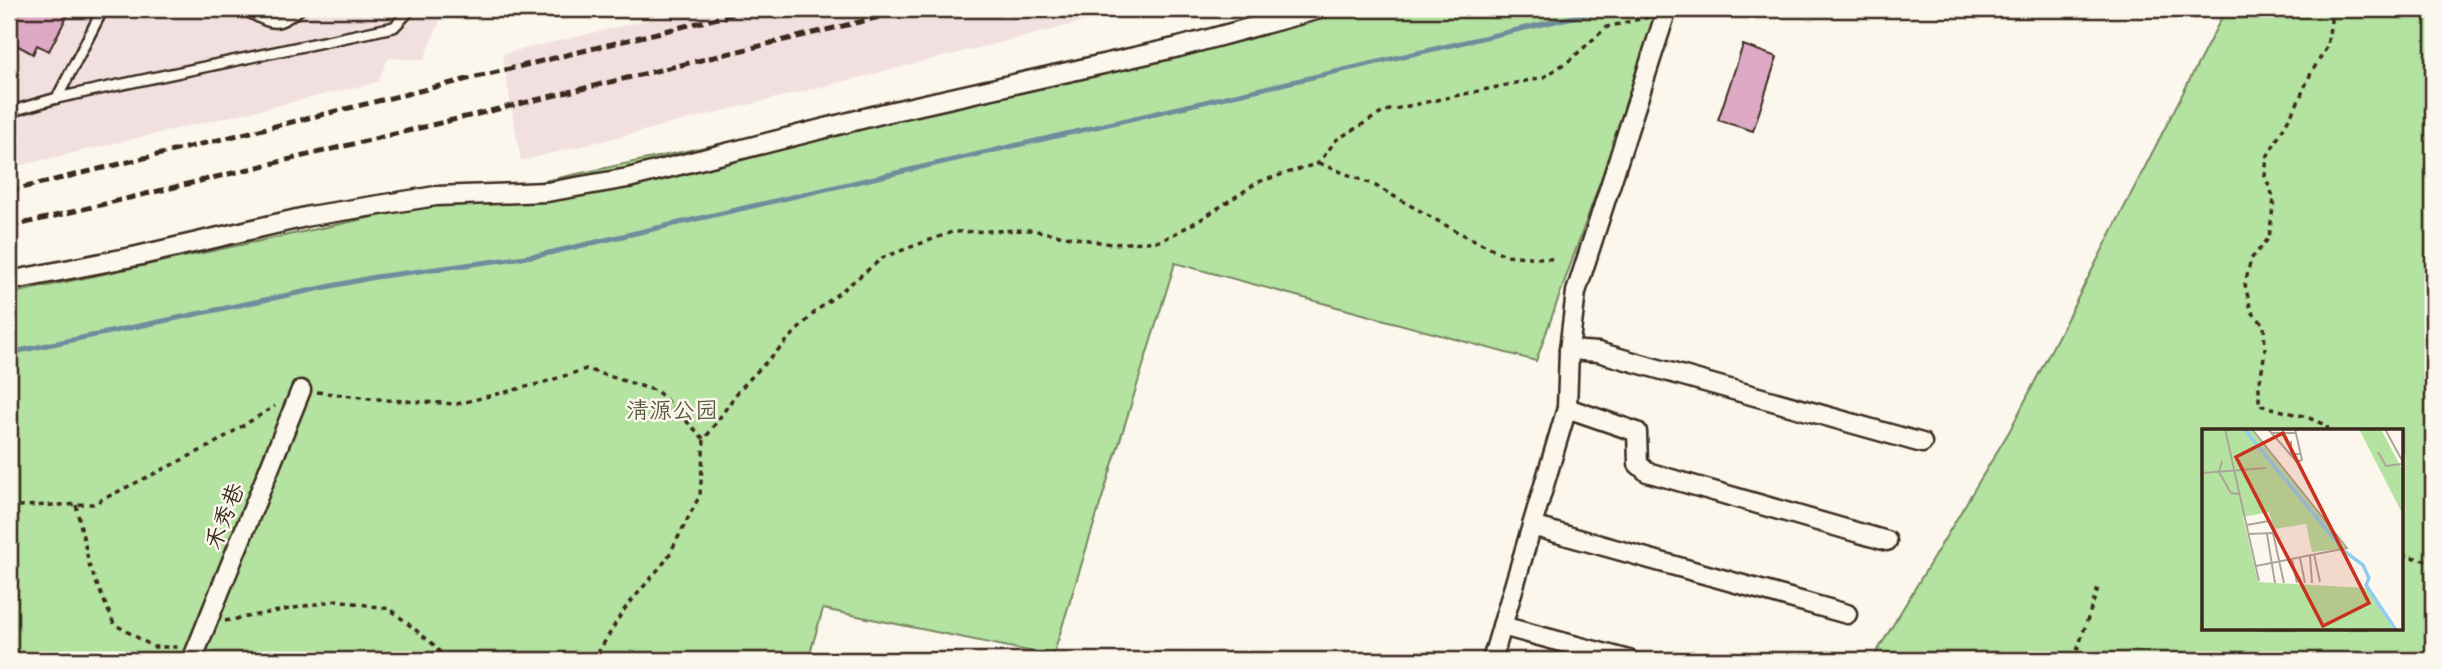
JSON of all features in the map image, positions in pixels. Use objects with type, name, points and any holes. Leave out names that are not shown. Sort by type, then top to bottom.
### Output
[{"type":"street","points":[[9,281],[137,256],[310,216],[436,196],[547,192],[628,178],[885,113],[1179,47],[1320,9]]},
{"type":"street","points":[[1492,660],[1567,408],[1569,351],[1576,292],[1667,11]]},
{"type":"street","points":[[1569,351],[1598,352],[1922,443]]},
{"type":"street","name":"禾秀巷","points":[[194,654],[301,390]]},
{"type":"street","points":[[1567,408],[1637,432],[1638,464],[1647,472],[1887,541]]},
{"type":"street","points":[[1532,526],[1847,614]]},
{"type":"street","points":[[1502,625],[1629,660]]},
{"type":"lane","points":[[57,98],[103,9]]},
{"type":"lane","points":[[243,9],[270,23],[284,22],[300,9]]},
{"type":"lane","points":[[9,112],[57,98],[394,27],[411,9]]},
{"type":"path","points":[[590,660],[598,653],[623,611],[667,559],[701,495],[704,440],[740,390],[815,312],[884,257],[952,232],[1031,230],[1111,244],[1161,241],[1200,220],[1258,182],[1319,163],[1336,140],[1385,111],[1544,77],[1570,60],[1607,27],[1667,11],[1740,13],[1747,9]]},
{"type":"path","points":[[2328,429],[2327,426],[2307,417],[2259,405],[2265,351],[2264,326],[2251,310],[2245,284],[2251,259],[2269,238],[2274,199],[2265,176],[2267,157],[2327,47],[2332,21],[2330,9]]},
{"type":"path","points":[[1319,163],[1374,186],[1505,255],[1553,259]]},
{"type":"path","points":[[9,504],[93,504],[210,446],[301,390],[387,400],[457,404],[586,369],[657,391],[704,440]]},
{"type":"path","points":[[76,505],[90,568],[114,624],[154,646],[194,654]]},
{"type":"path","points":[[2404,555],[2433,562]]},
{"type":"path","points":[[2074,660],[2099,585]]},
{"type":"path","points":[[206,625],[337,600],[390,609],[435,645],[446,660]]},
{"type":"shaded area","points":[[9,9],[445,9],[424,60],[388,58],[378,82],[9,168]]},
{"type":"shaded area","points":[[695,9],[1136,9],[521,161],[502,54]]},
{"type":"green space","name":"清源公园","points":[[1357,9],[1662,9],[1536,361],[1175,263],[1053,656],[823,609],[808,660],[9,660],[9,294]]},
{"type":"green space","points":[[2226,9],[2433,9],[2433,660],[1872,660],[2010,430]]},
{"type":"building","points":[[22,9],[71,9],[49,51],[37,45],[33,54],[9,41],[9,35]]},
{"type":"building","points":[[1743,45],[1777,57],[1753,131],[1718,120]]},
{"type":"waterway","points":[[9,353],[375,277],[540,255],[1608,9]]},
{"type":"railway","points":[[9,191],[755,9]]},
{"type":"railway","points":[[9,227],[913,9]]}]
